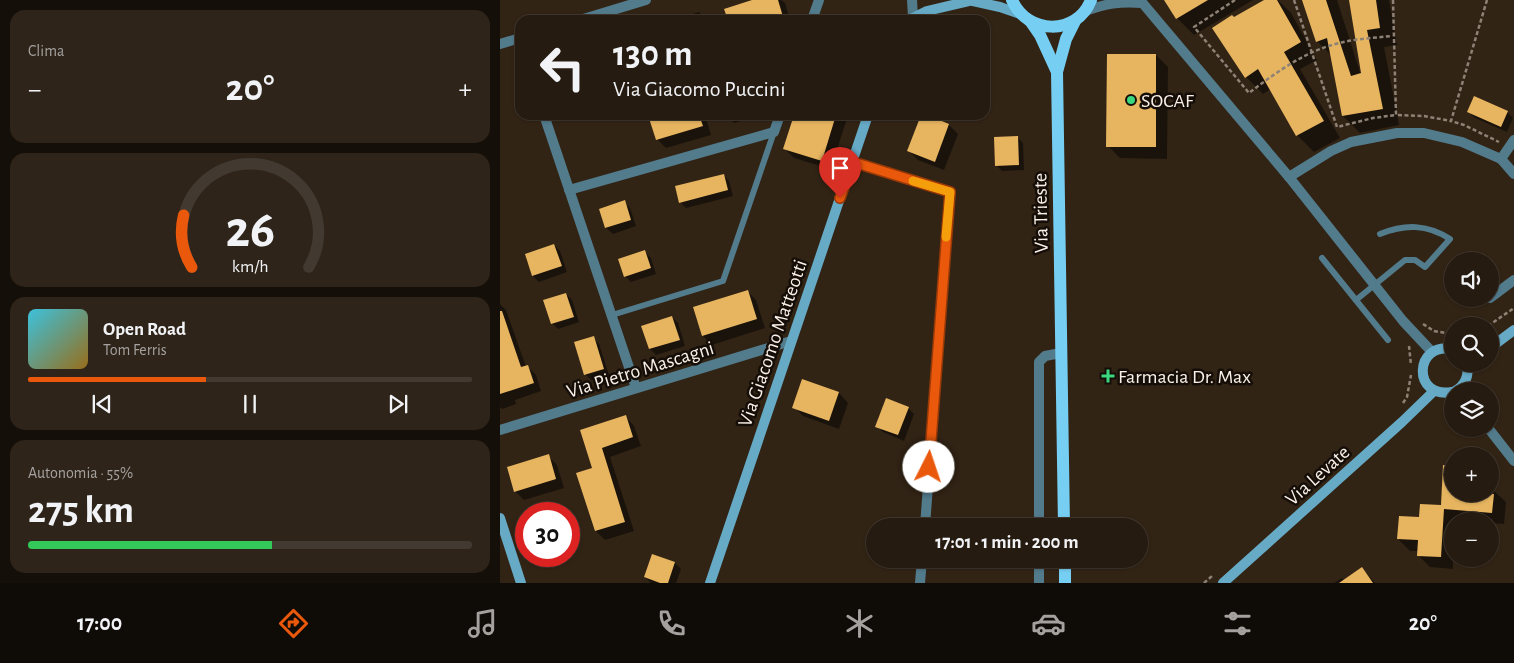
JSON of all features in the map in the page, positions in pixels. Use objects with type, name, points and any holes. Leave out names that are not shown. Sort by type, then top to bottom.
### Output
[{"type":"main road","points":[[1012,0],[1040,35],[1057,72]]},
{"type":"main road","points":[[1057,72],[1066,39],[1075,21],[1088,6]]},
{"type":"main road","points":[[1026,18],[1045,27],[1053,27],[1075,21]]},
{"type":"main road","name":"Via Trieste","points":[[1057,72],[1064,518]]},
{"type":"main road","points":[[1064,568],[1065,583]]},
{"type":"street","points":[[596,15],[646,0]]},
{"type":"street","points":[[814,15],[819,0]]},
{"type":"street","points":[[911,15],[912,0]]},
{"type":"street","points":[[919,15],[950,2],[973,0],[1000,7],[1026,18]]},
{"type":"street","points":[[1088,6],[1124,1],[1141,2],[1289,177],[1403,321],[1432,352]]},
{"type":"street","points":[[500,44],[515,41]]},
{"type":"street","points":[[546,120],[636,388]]},
{"type":"street","points":[[569,190],[774,132],[778,120]]},
{"type":"street","name":"Via Giacomo Matteotti","points":[[710,583],[790,341],[866,120]]},
{"type":"street","points":[[1289,177],[1331,151],[1350,142],[1397,133],[1424,134],[1462,142],[1501,160],[1514,174]]},
{"type":"street","points":[[1501,160],[1512,143]]},
{"type":"street","points":[[853,162],[950,192],[926,518]]},
{"type":"street","points":[[1499,291],[1514,280]]},
{"type":"street","points":[[1499,341],[1514,330]]},
{"type":"street","name":"Via Pietro Mascagni","points":[[500,430],[790,341]]},
{"type":"street","points":[[1444,349],[1432,352],[1424,362],[1423,375],[1434,391],[1444,392]]},
{"type":"street","points":[[1039,518],[1038,371],[1040,362],[1045,356],[1061,353]]},
{"type":"street","name":"Via Levate","points":[[1223,583],[1434,391]]},
{"type":"street","points":[[1495,437],[1514,461]]},
{"type":"street","points":[[500,518],[521,583]]},
{"type":"street","points":[[920,583],[921,568]]},
{"type":"street","points":[[1039,568],[1039,583]]},
{"type":"lane","points":[[612,315],[723,281],[774,132]]},
{"type":"lane","points":[[1356,300],[1405,260],[1415,260],[1425,267],[1450,240],[1434,230],[1419,227],[1400,227],[1380,234]]},
{"type":"lane","points":[[1322,258],[1388,340]]},
{"type":"path","points":[[1235,0],[1194,27],[1249,93],[1276,72],[1311,53],[1339,43],[1392,36]]},
{"type":"path","points":[[1294,0],[1338,127],[1373,118],[1396,115],[1438,118],[1512,143]]},
{"type":"path","points":[[1393,0],[1392,36],[1396,115]]},
{"type":"path","points":[[1451,121],[1487,0]]},
{"type":"path","points":[[1499,318],[1514,308]]},
{"type":"path","points":[[1420,322],[1434,330],[1444,332]]},
{"type":"path","points":[[1398,410],[1407,396],[1411,372],[1408,341]]},
{"type":"path","points":[[1204,583],[1219,570]]},
{"type":"building","points":[[752,0],[778,0],[782,15],[726,15],[724,9]]},
{"type":"building","points":[[1164,0],[1208,0],[1176,19]]},
{"type":"building","points":[[1264,0],[1277,0],[1301,42],[1284,52],[1324,121],[1296,136],[1258,69],[1245,78],[1212,28],[1232,15],[1234,17]]},
{"type":"building","points":[[1302,0],[1326,0],[1351,76],[1361,73],[1349,0],[1376,0],[1380,28],[1367,30],[1383,109],[1342,116],[1327,38],[1316,42]]},
{"type":"building","name":"SOCAF","points":[[1107,54],[1156,54],[1156,147],[1106,147]]},
{"type":"building","points":[[1474,96],[1508,111],[1501,127],[1467,112]]},
{"type":"building","points":[[650,120],[701,120],[703,126],[656,140]]},
{"type":"building","points":[[792,120],[834,120],[822,161],[783,149]]},
{"type":"building","points":[[919,120],[939,120],[949,124],[935,162],[907,151]]},
{"type":"building","points":[[1018,136],[1019,165],[995,166],[994,137]]},
{"type":"building","points":[[724,174],[728,190],[679,203],[675,186]]},
{"type":"building","points":[[625,200],[631,220],[605,228],[599,209]]},
{"type":"building","points":[[554,244],[562,266],[532,276],[525,254]]},
{"type":"building","points":[[645,250],[651,268],[624,277],[618,259]]},
{"type":"building","points":[[748,290],[757,319],[702,336],[693,307]]},
{"type":"building","points":[[566,293],[574,317],[551,324],[543,300]]},
{"type":"building","points":[[500,311],[502,311],[521,367],[528,365],[534,383],[500,394]]},
{"type":"building","points":[[672,316],[680,340],[649,349],[641,326]]},
{"type":"building","points":[[594,336],[604,369],[584,375],[574,342]]},
{"type":"building","points":[[802,379],[839,392],[829,421],[792,408]]},
{"type":"building","points":[[886,398],[909,407],[898,435],[875,427]]},
{"type":"building","points":[[626,415],[633,437],[602,448],[625,522],[595,531],[576,473],[592,468],[580,430]]},
{"type":"building","points":[[549,454],[556,479],[514,492],[507,467]]},
{"type":"building","points":[[1443,465],[1444,502],[1493,502],[1492,512],[1444,509],[1441,557],[1417,556],[1418,540],[1397,539],[1399,516],[1419,517],[1420,504],[1441,505]]},
{"type":"building","points":[[652,554],[675,562],[668,583],[660,583],[644,577]]},
{"type":"building","points":[[1362,567],[1373,583],[1339,583]]},
{"type":"slow traffic","points":[[913,181],[950,192],[946,237]]},
{"type":"place","name":"SOCAF","points":[[1131,100]]},
{"type":"place","name":"Farmacia Dr. Max","points":[[1108,376]]},
{"type":"route","points":[[840,198],[853,162],[950,192],[929,467]]}]
